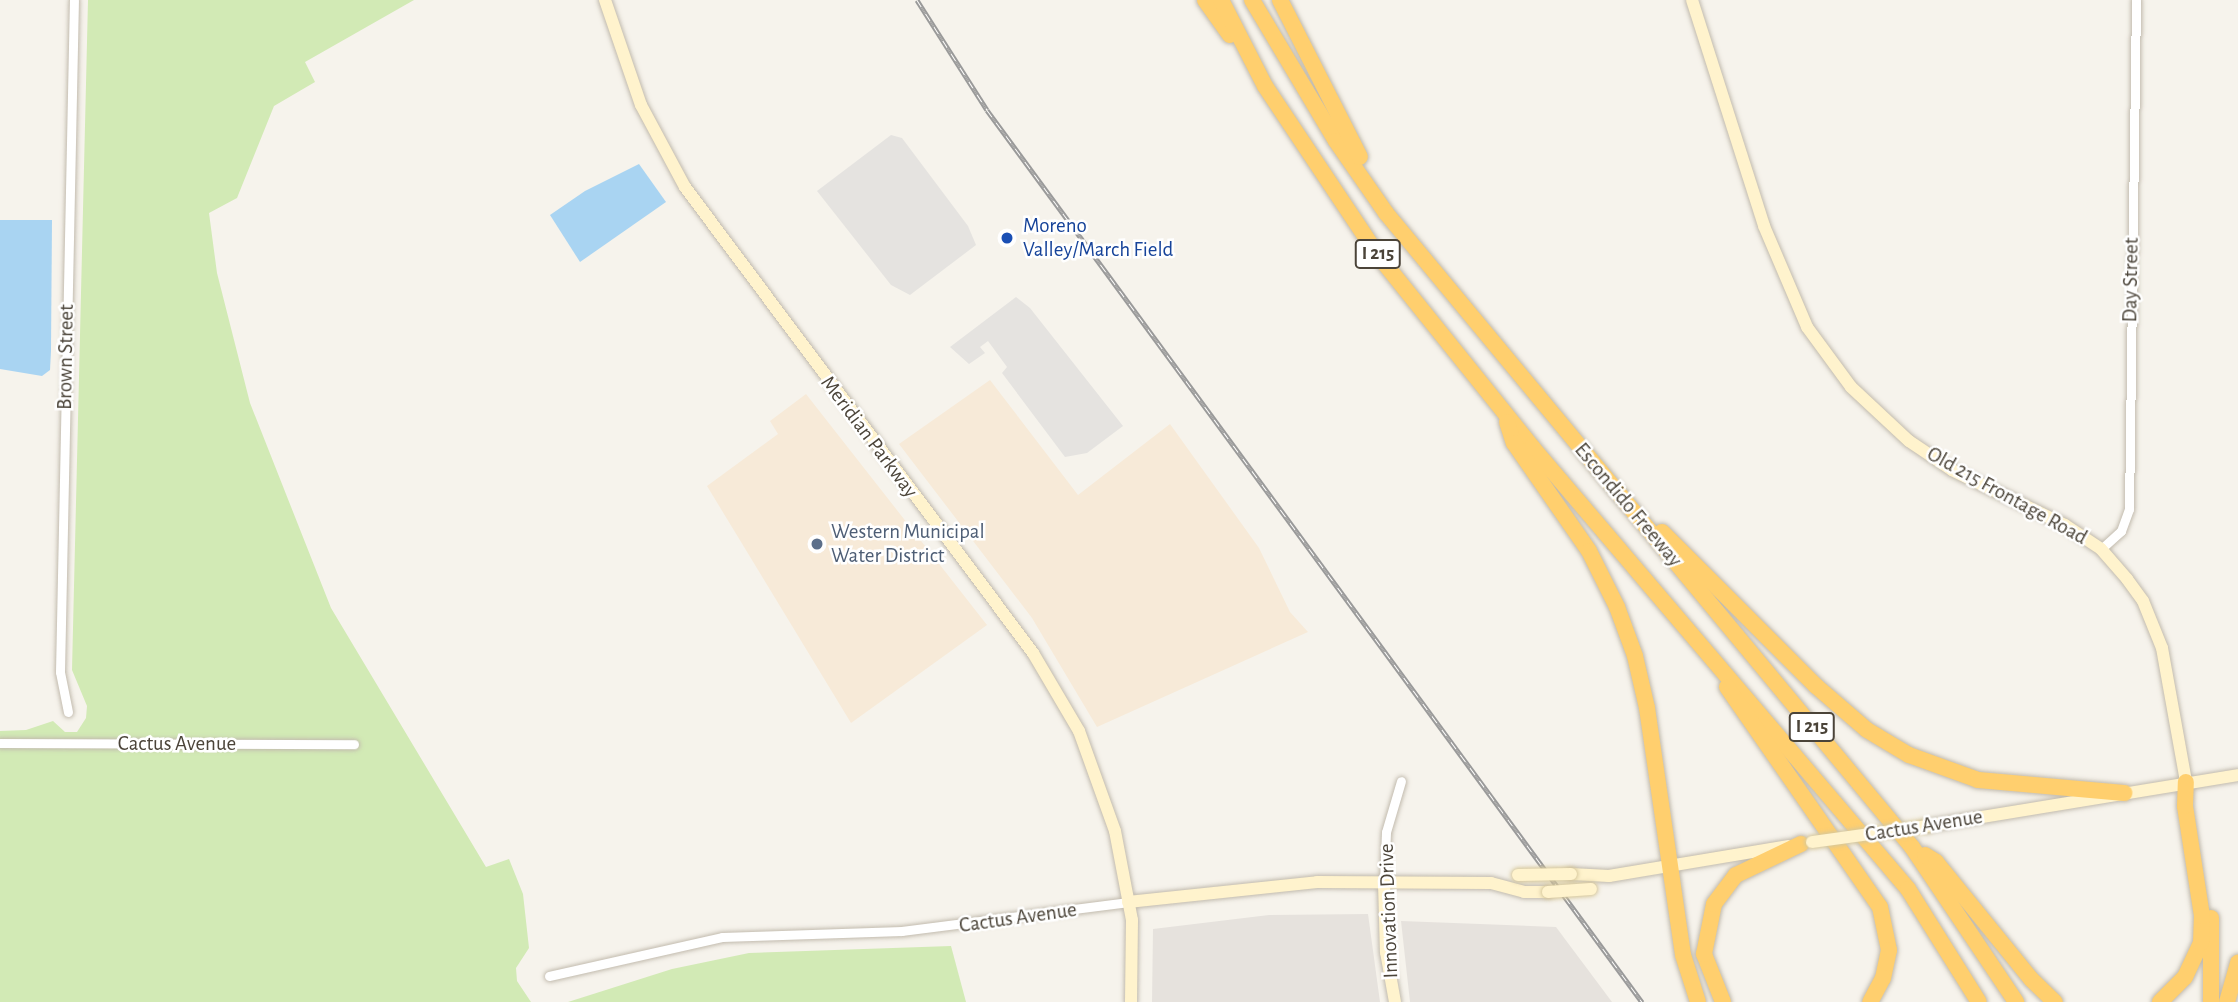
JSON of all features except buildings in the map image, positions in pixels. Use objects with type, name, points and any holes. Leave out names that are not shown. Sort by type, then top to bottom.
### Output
[{"type":"highway","points":[[1205,0],[1265,86]]},
{"type":"highway","name":"Escondido Freeway","points":[[1221,0],[1265,86],[1377,254],[1504,413],[1908,889],[1979,1002]]},
{"type":"highway","name":"Escondido Freeway","points":[[1252,0],[1336,141],[1462,307],[1912,847],[2015,1002]]},
{"type":"highway","points":[[1280,0],[1350,143],[1462,307]]},
{"type":"highway","points":[[1504,413],[1514,443],[1589,551],[1625,629],[1647,708],[1668,866],[1689,982],[1698,1002]]},
{"type":"highway","points":[[1594,464],[1816,686],[1867,730],[1909,755],[1978,780],[2124,793]]},
{"type":"highway","points":[[1656,589],[1880,907],[1889,950],[1883,978],[1870,1002]]},
{"type":"highway","points":[[2161,1002],[2185,977],[2201,943],[2202,916],[2185,806],[2186,782]]},
{"type":"highway","points":[[2186,782],[2210,910],[2211,1002]]},
{"type":"highway","points":[[1723,1002],[1704,954],[1714,904],[1736,875],[1807,843]]},
{"type":"highway","points":[[1912,847],[1936,862],[2031,979],[2055,1002]]},
{"type":"highway","points":[[2227,1002],[2238,963]]},
{"type":"main road","name":"Meridian Parkway","points":[[605,0],[641,105],[685,187],[1055,688],[1101,782],[1128,902],[1133,950],[1130,1002]]},
{"type":"main road","name":"Old 215 Frontage Road","points":[[1692,0],[1788,291],[1829,360],[1877,414],[1931,456],[2065,525],[2101,549],[2127,579],[2155,626],[2168,671],[2186,782]]},
{"type":"main road","name":"Cactus Avenue","points":[[1491,883],[1518,875],[1609,876],[2238,775]]},
{"type":"main road","name":"Cactus Avenue","points":[[1128,902],[1266,885],[1491,883],[1524,892],[1591,889],[1609,876]]},
{"type":"main road","name":"Innovation Drive","points":[[1384,882],[1386,952],[1395,1002]]},
{"type":"street","name":"Brown Street","points":[[68,712],[60,672],[74,0]]},
{"type":"street","name":"Day Street","points":[[2101,549],[2122,531],[2129,509],[2136,0]]},
{"type":"street","name":"Cactus Avenue","points":[[0,743],[354,744]]},
{"type":"street","name":"Innovation Drive","points":[[1384,882],[1388,821],[1401,781]]},
{"type":"street","name":"Cactus Avenue","points":[[549,976],[722,937],[902,931],[1128,902]]},
{"type":"shaded area","points":[[891,135],[902,138],[968,226],[976,245],[910,295],[891,285],[817,191]]},
{"type":"shaded area","points":[[1016,297],[1030,308],[1123,426],[1087,453],[1065,457],[1002,373],[1007,367],[988,341],[980,347],[985,353],[969,364],[950,347]]},
{"type":"shaded area","points":[[990,380],[1078,495],[1170,424],[1259,548],[1290,612],[1308,632],[1097,727],[1032,618],[899,444]]},
{"type":"shaded area","points":[[806,394],[987,625],[851,723],[707,486],[778,434],[770,421]]},
{"type":"shaded area","points":[[1368,914],[1380,1002],[1152,1002],[1153,929],[1269,915]]},
{"type":"shaded area","points":[[1401,921],[1556,927],[1612,1002],[1410,1002]]},
{"type":"green space","points":[[88,0],[414,0],[305,62],[315,82],[274,106],[237,198],[209,213],[217,273],[250,403],[331,608],[486,867],[509,859],[523,894],[529,948],[516,968],[517,981],[531,1002],[0,1002],[0,731],[26,730],[53,721],[65,732],[77,732],[86,718],[87,706],[72,670]]},
{"type":"green space","points":[[951,946],[966,1002],[568,1002],[672,969],[749,953]]},
{"type":"water","points":[[639,164],[666,202],[580,262],[550,215],[585,191]]},
{"type":"water","points":[[0,220],[52,220],[50,370],[42,376],[0,369]]},
{"type":"railway","points":[[917,0],[987,110],[1642,1002]]},
{"type":"place","name":"Moreno Valley/March Field","points":[[1007,238]]},
{"type":"place","name":"Western Municipal Water District","points":[[817,544]]}]
